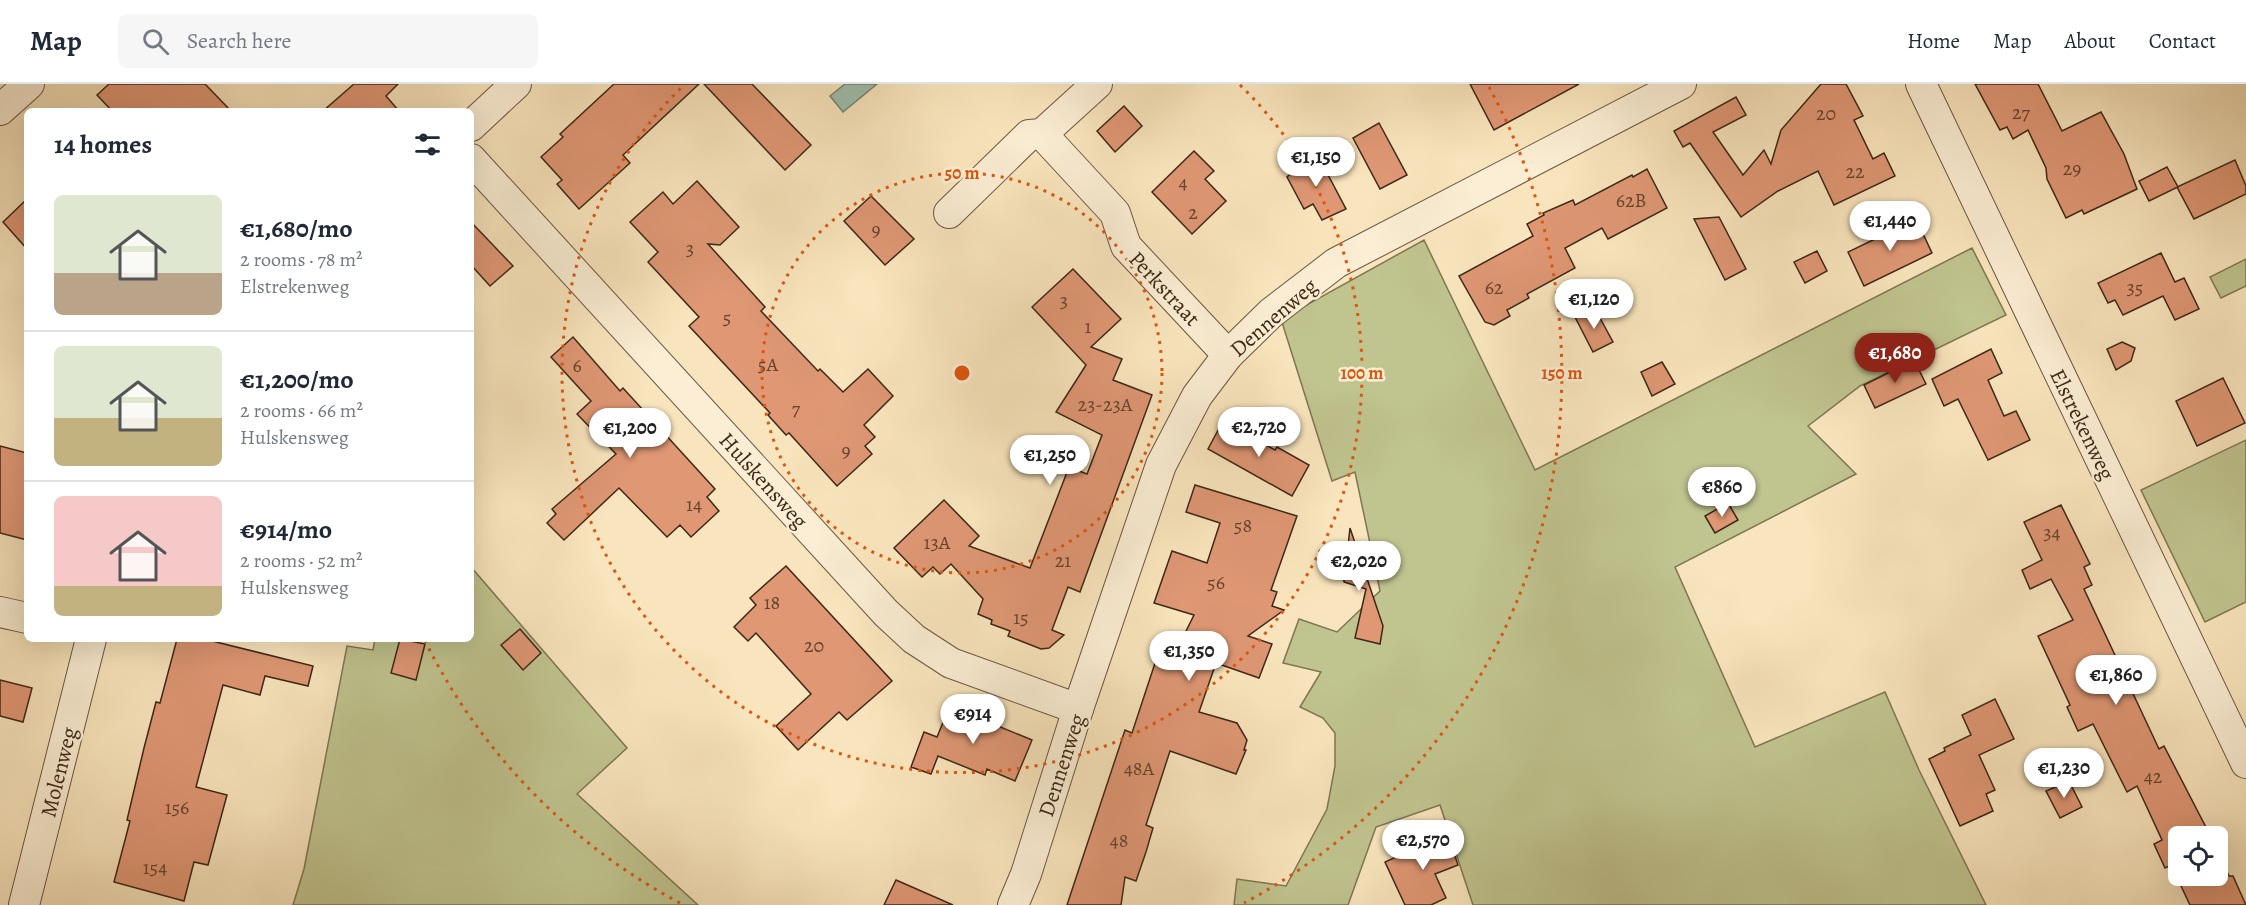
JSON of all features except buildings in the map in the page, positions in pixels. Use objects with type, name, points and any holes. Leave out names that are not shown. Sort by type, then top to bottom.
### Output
[{"type":"street","points":[[0,110],[29,84]]},
{"type":"street","points":[[474,123],[516,84]]},
{"type":"street","points":[[949,213],[1029,135],[1042,134],[1097,84]]},
{"type":"street","name":"Dennenweg","points":[[1013,905],[1026,874],[1078,709],[1161,465],[1197,396],[1228,355],[1271,313],[1336,264],[1681,84]]},
{"type":"street","name":"Elstrekenweg","points":[[1921,84],[2246,763]]},
{"type":"street","name":"Perkstraat","points":[[1042,134],[1115,213],[1125,246],[1228,355]]},
{"type":"street","name":"Hulskensweg","points":[[474,162],[886,613],[907,633],[951,663],[1078,709]]},
{"type":"street","points":[[0,612],[24,617]]},
{"type":"street","name":"Molenweg","points":[[24,905],[90,642]]},
{"type":"green space","points":[[1424,240],[1535,470],[1972,248],[2006,315],[1860,386],[1808,426],[1856,474],[1675,567],[1755,747],[1885,692],[1919,770],[1986,905],[1473,905],[1440,805],[1376,827],[1348,905],[1234,905],[1237,879],[1286,886],[1327,809],[1335,766],[1335,733],[1323,718],[1300,707],[1321,672],[1283,663],[1299,619],[1337,632],[1380,591],[1355,472],[1332,481],[1281,319]]},
{"type":"green space","points":[[2246,259],[2246,286],[2221,298],[2210,277]]},
{"type":"green space","points":[[2246,440],[2246,602],[2205,622],[2141,490]]},
{"type":"green space","points":[[474,570],[627,748],[577,794],[698,905],[293,905],[304,869],[347,646],[373,650],[374,642],[474,642]]},
{"type":"shaded area","points":[[845,84],[877,84],[843,112],[830,96]]}]
